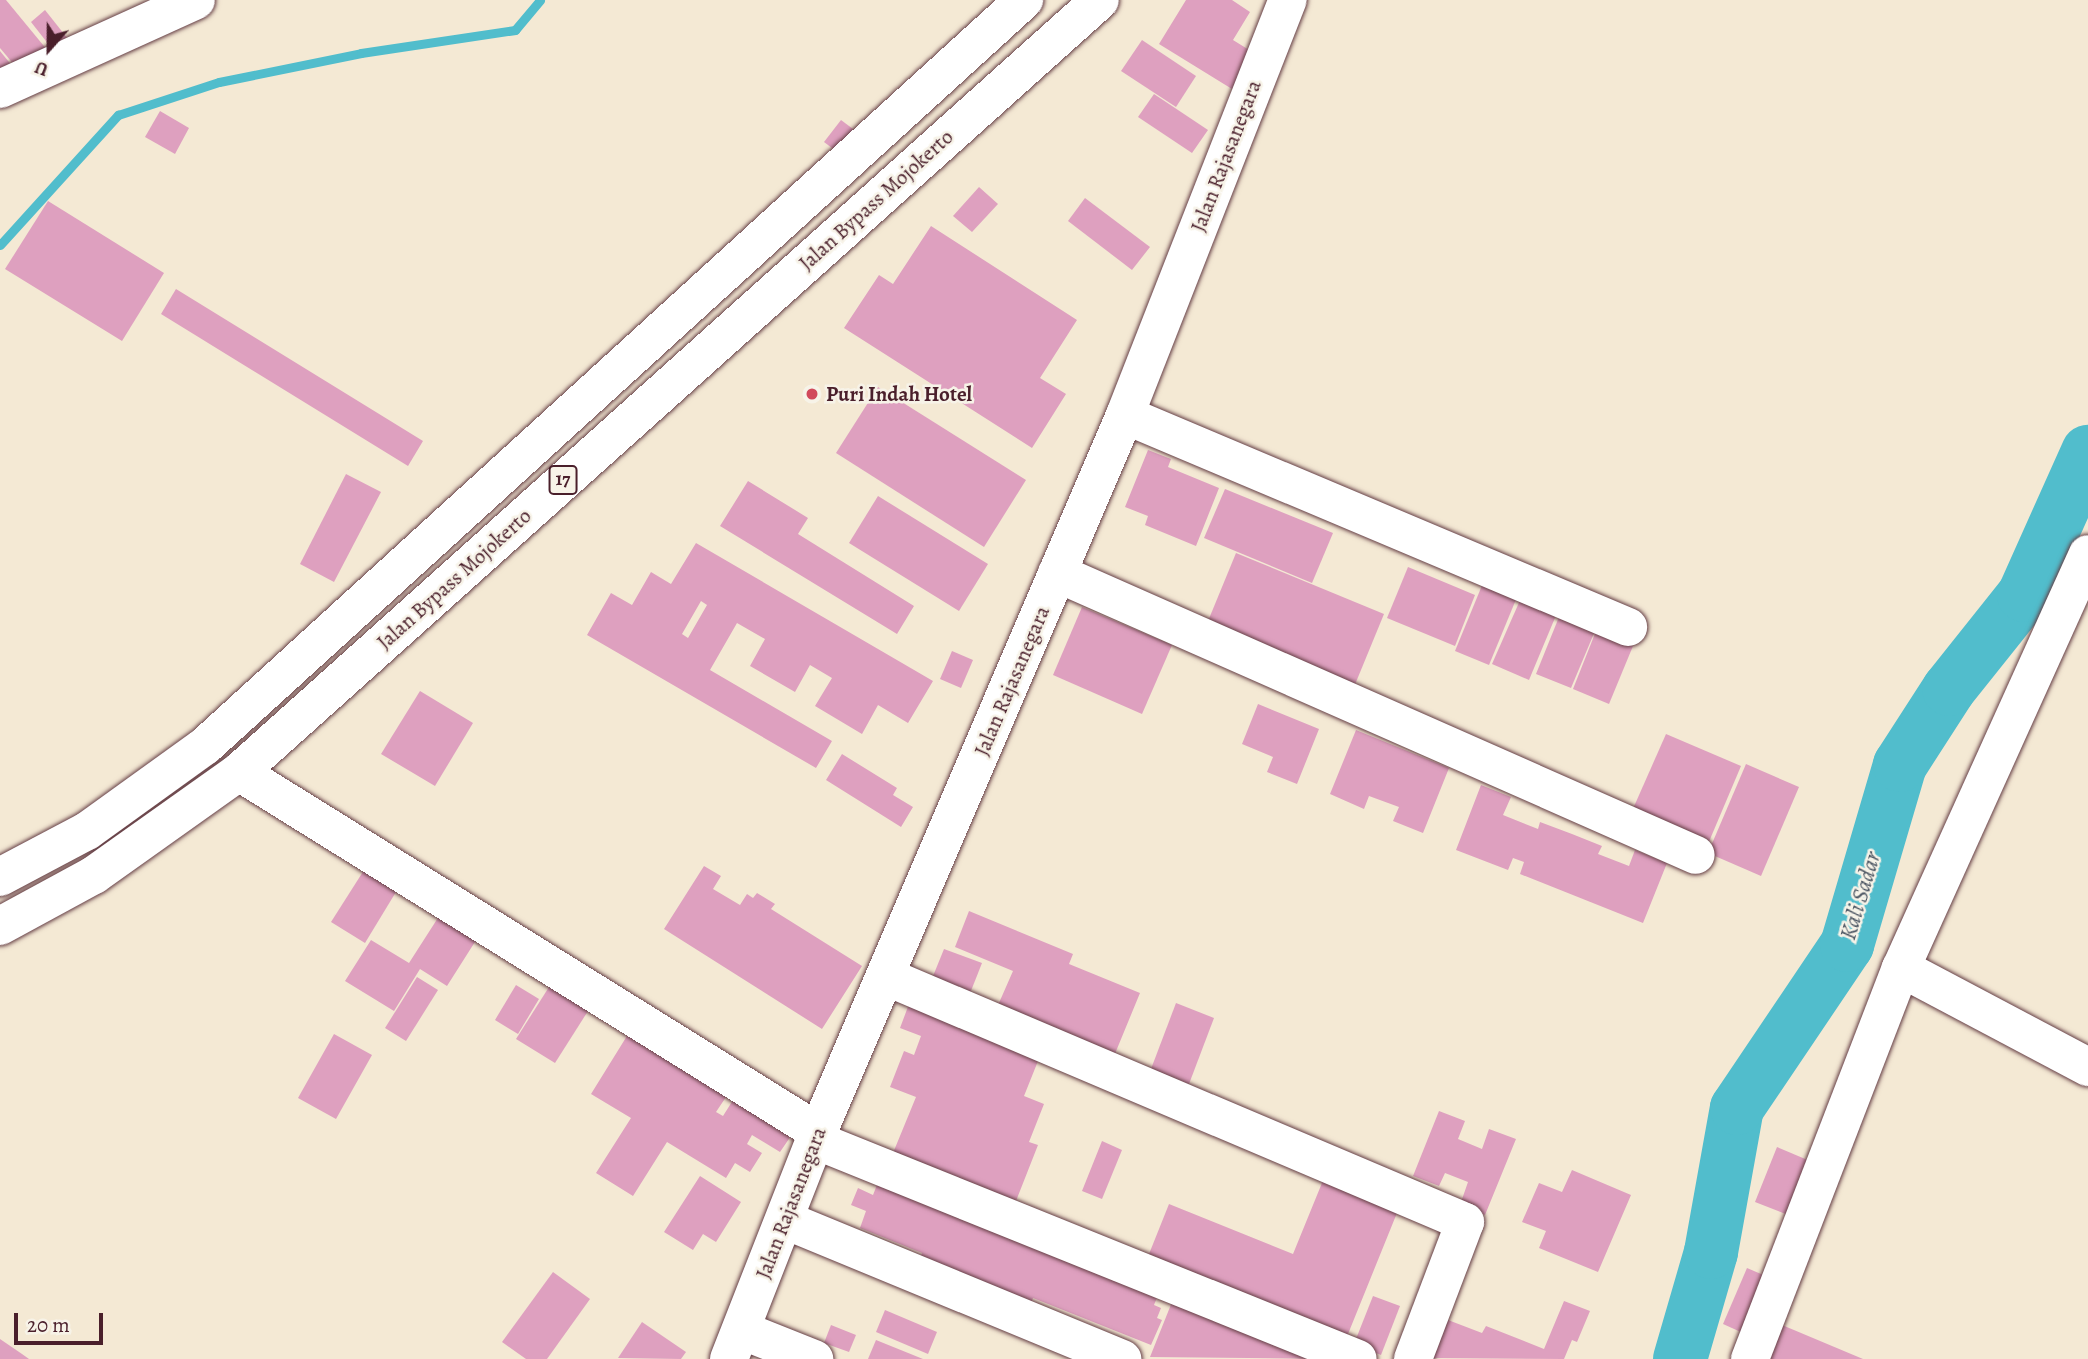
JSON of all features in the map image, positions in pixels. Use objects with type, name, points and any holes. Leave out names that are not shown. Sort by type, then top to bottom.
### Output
[{"type":"main road","points":[[0,89],[196,0]]},
{"type":"main road","name":"Jalan Bypass Mojokerto","points":[[0,877],[88,831],[205,746],[1024,0]]},
{"type":"main road","name":"Jalan Bypass Mojokerto","points":[[0,926],[94,875],[239,772],[1100,0]]},
{"type":"main road","name":"Jalan Rajasanegara","points":[[735,1344],[817,1136],[1125,415],[1288,0]]},
{"type":"main road","points":[[1125,415],[1628,627]]},
{"type":"main road","points":[[1750,1359],[1901,968],[2088,554]]},
{"type":"main road","points":[[1057,573],[1696,855]]},
{"type":"main road","points":[[239,772],[817,1136],[1358,1359]]},
{"type":"main road","points":[[1901,968],[2088,1067]]},
{"type":"main road","points":[[886,976],[1465,1222],[1413,1359]]},
{"type":"main road","points":[[785,1220],[1123,1359]]},
{"type":"main road","points":[[735,1344],[814,1359]]},
{"type":"building","points":[[0,0],[6,0],[48,51],[21,73],[0,48]]},
{"type":"building","points":[[1186,0],[1232,0],[1250,12],[1233,40],[1254,53],[1232,89],[1159,44]]},
{"type":"building","points":[[45,10],[68,39],[53,50],[31,22]]},
{"type":"building","points":[[1142,40],[1196,76],[1176,107],[1121,71]]},
{"type":"building","points":[[0,51],[13,67],[0,77]]},
{"type":"building","points":[[1154,94],[1208,130],[1192,153],[1138,117]]},
{"type":"building","points":[[160,111],[189,128],[175,154],[145,137]]},
{"type":"building","points":[[841,120],[857,132],[840,154],[824,142]]},
{"type":"building","points":[[979,187],[998,204],[972,232],[953,216]]},
{"type":"building","points":[[1085,198],[1150,247],[1132,270],[1068,221]]},
{"type":"building","points":[[48,201],[164,273],[122,341],[5,269]]},
{"type":"building","points":[[931,226],[1077,320],[1040,378],[1066,394],[1032,448],[844,328],[879,275],[893,284]]},
{"type":"building","points":[[176,289],[423,441],[408,466],[161,314]]},
{"type":"building","points":[[878,387],[1026,480],[984,547],[836,453]]},
{"type":"building","points":[[1148,450],[1171,459],[1168,467],[1219,488],[1196,546],[1145,525],[1148,516],[1125,507]]},
{"type":"building","points":[[346,474],[381,492],[334,582],[300,564]]},
{"type":"building","points":[[748,481],[808,518],[798,534],[914,606],[897,634],[720,526]]},
{"type":"building","points":[[1225,489],[1333,533],[1312,583],[1204,538]]},
{"type":"building","points":[[878,496],[988,564],[959,611],[849,543]]},
{"type":"building","points":[[696,543],[933,681],[908,723],[878,705],[862,734],[815,706],[832,678],[810,665],[795,692],[750,666],[765,639],[737,623],[710,670],[832,741],[816,768],[587,635],[611,593],[632,605],[651,572],[671,584]],"holes":[[[701,601],[707,605],[688,638],[682,634]]]},
{"type":"building","points":[[1236,553],[1384,614],[1354,687],[1206,626]]},
{"type":"building","points":[[1408,567],[1475,595],[1455,646],[1387,618]]},
{"type":"building","points":[[1483,583],[1517,597],[1489,665],[1455,651]]},
{"type":"building","points":[[1521,598],[1557,613],[1529,680],[1492,664]]},
{"type":"building","points":[[1082,607],[1172,645],[1142,714],[1053,675]]},
{"type":"building","points":[[1559,617],[1595,631],[1571,688],[1536,674]]},
{"type":"building","points":[[1596,631],[1633,646],[1609,704],[1573,689]]},
{"type":"building","points":[[952,651],[973,660],[961,688],[940,679]]},
{"type":"building","points":[[420,691],[473,723],[435,786],[381,754]]},
{"type":"building","points":[[1258,704],[1319,729],[1297,784],[1267,772],[1273,757],[1242,744]]},
{"type":"building","points":[[1356,730],[1449,768],[1423,833],[1393,821],[1399,807],[1369,796],[1364,809],[1330,794]]},
{"type":"building","points":[[1666,734],[1741,766],[1708,844],[1632,811]]},
{"type":"building","points":[[842,754],[897,788],[893,795],[913,807],[901,827],[826,780]]},
{"type":"building","points":[[1746,764],[1799,787],[1761,876],[1708,853]]},
{"type":"building","points":[[1481,785],[1511,797],[1503,815],[1538,829],[1540,822],[1602,846],[1598,854],[1629,866],[1635,850],[1667,863],[1643,923],[1520,874],[1524,862],[1513,858],[1508,870],[1456,850]]},
{"type":"building","points":[[704,866],[721,876],[713,889],[740,905],[747,894],[753,898],[757,893],[775,904],[771,909],[862,966],[822,1029],[664,929]]},
{"type":"building","points":[[366,867],[399,887],[365,943],[331,922]]},
{"type":"building","points":[[443,910],[480,934],[447,986],[420,969],[394,1011],[345,981],[371,940],[409,963]]},
{"type":"building","points":[[969,911],[1073,954],[1069,964],[1140,993],[1112,1061],[995,1012],[1013,971],[955,947]]},
{"type":"building","points":[[944,949],[982,963],[967,1001],[929,986]]},
{"type":"building","points":[[556,976],[595,1000],[555,1063],[516,1039]]},
{"type":"building","points":[[417,977],[438,990],[406,1041],[385,1028]]},
{"type":"building","points":[[516,985],[539,999],[518,1034],[495,1020]]},
{"type":"building","points":[[1176,1003],[1214,1018],[1189,1084],[1151,1069]]},
{"type":"building","points":[[909,1004],[1040,1056],[1024,1096],[1044,1104],[1029,1142],[1038,1145],[1016,1201],[893,1153],[916,1097],[890,1087],[904,1051],[914,1055],[921,1036],[900,1028]]},
{"type":"building","points":[[635,1023],[734,1085],[716,1112],[723,1116],[735,1097],[793,1133],[780,1152],[752,1135],[747,1144],[762,1153],[750,1172],[735,1163],[726,1178],[667,1142],[633,1196],[596,1173],[631,1118],[591,1094]]},
{"type":"building","points":[[334,1034],[372,1055],[336,1119],[298,1098]]},
{"type":"building","points":[[1439,1111],[1465,1121],[1458,1139],[1482,1149],[1489,1129],[1516,1139],[1485,1215],[1460,1205],[1468,1182],[1445,1173],[1439,1186],[1413,1176]]},
{"type":"building","points":[[1102,1141],[1122,1150],[1102,1199],[1082,1191]]},
{"type":"building","points":[[1777,1147],[1810,1161],[1788,1215],[1755,1202]]},
{"type":"building","points":[[1572,1170],[1631,1195],[1598,1272],[1539,1248],[1546,1231],[1522,1222],[1539,1183],[1562,1192]]},
{"type":"building","points":[[882,1172],[1158,1295],[1154,1305],[1161,1308],[1157,1318],[1162,1320],[1151,1345],[1033,1298],[1029,1310],[917,1266],[922,1253],[860,1228],[866,1211],[851,1205],[858,1188],[873,1195]]},
{"type":"building","points":[[700,1176],[741,1202],[716,1242],[703,1234],[693,1250],[664,1232]]},
{"type":"building","points":[[1324,1178],[1399,1208],[1346,1339],[1147,1259],[1169,1204],[1293,1254]]},
{"type":"building","points":[[1747,1268],[1768,1277],[1743,1333],[1723,1324]]},
{"type":"building","points":[[553,1272],[590,1299],[547,1359],[526,1359],[502,1342]]},
{"type":"building","points":[[1373,1296],[1400,1306],[1381,1355],[1354,1344]]},
{"type":"building","points":[[1174,1297],[1328,1359],[1150,1357]]},
{"type":"building","points":[[1564,1301],[1590,1311],[1577,1342],[1572,1340],[1564,1359],[1432,1358],[1448,1320],[1482,1333],[1486,1326],[1544,1349]]},
{"type":"building","points":[[885,1310],[937,1332],[928,1354],[876,1332]]},
{"type":"building","points":[[642,1322],[686,1352],[681,1359],[618,1358]]},
{"type":"building","points":[[831,1325],[856,1335],[849,1352],[824,1343]]},
{"type":"building","points":[[1782,1325],[1863,1359],[1768,1359]]},
{"type":"building","points":[[0,1339],[22,1354],[29,1359],[0,1359]]},
{"type":"building","points":[[876,1340],[923,1359],[868,1359]]},
{"type":"waterway","points":[[0,245],[118,115],[219,82],[361,53],[515,30],[540,0]]},
{"type":"waterway","name":"Kali Sadar","points":[[1680,1359],[1711,1252],[1737,1108],[1847,945],[1900,765],[1949,689],[2024,595],[2088,452]]},
{"type":"place","name":"Puri Indah Hotel","points":[[812,394]]}]
